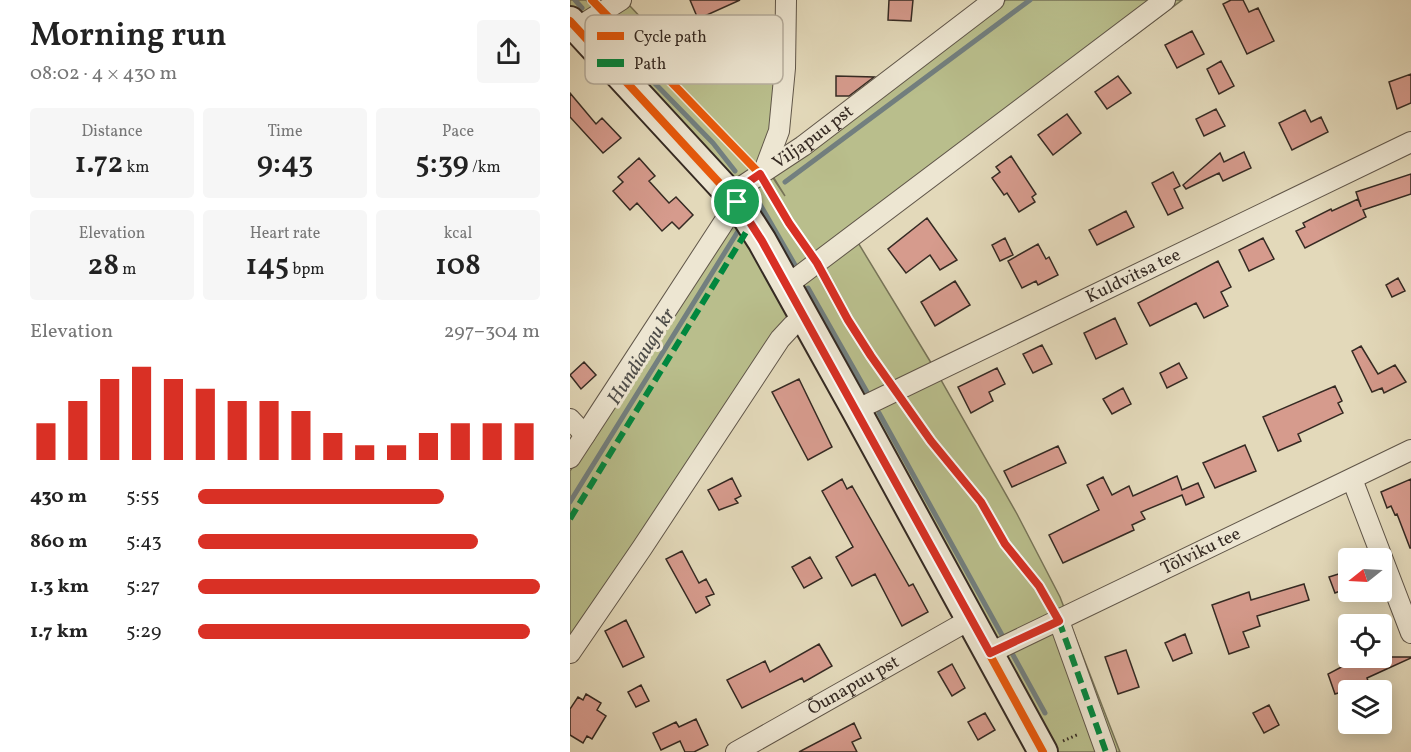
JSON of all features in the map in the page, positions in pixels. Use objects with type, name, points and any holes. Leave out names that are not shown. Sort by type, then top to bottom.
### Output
[{"type":"street","points":[[591,15],[621,0]]},
{"type":"street","points":[[783,81],[786,0]]},
{"type":"street","name":"Viljapuu pst","points":[[570,458],[737,202],[744,185],[803,146],[994,0]]},
{"type":"street","points":[[786,286],[1165,0]]},
{"type":"street","points":[[573,24],[585,37]]},
{"type":"street","points":[[628,84],[737,202],[762,241],[990,653],[1049,748]]},
{"type":"street","points":[[764,171],[779,131],[783,84]]},
{"type":"street","name":"Kuldvitsa tee","points":[[856,410],[1411,142]]},
{"type":"street","points":[[570,652],[642,548],[780,339],[804,319]]},
{"type":"street","points":[[570,418],[585,435]]},
{"type":"street","name":"Tõlviku tee","points":[[990,653],[1411,450]]},
{"type":"street","points":[[1352,479],[1411,633]]},
{"type":"street","name":"Õunapuu pst","points":[[736,752],[971,619]]},
{"type":"street","points":[[1059,621],[1106,752]]},
{"type":"path","points":[[1049,748],[1098,726]]},
{"type":"green space","points":[[570,0],[586,0],[595,10],[584,15],[570,8]]},
{"type":"green space","points":[[1006,0],[1182,0],[1125,43],[1098,44],[857,241],[933,366],[1017,514],[1060,597],[1120,752],[1055,752],[789,269],[637,84],[776,84],[774,129],[763,163],[785,196],[772,175]]},
{"type":"green space","points":[[629,5],[638,15],[615,15]]},
{"type":"green space","points":[[736,217],[790,311],[789,319],[570,647],[570,471]]},
{"type":"building","points":[[690,0],[740,0],[707,15],[696,15]]},
{"type":"building","points":[[889,0],[913,0],[911,21],[888,20]]},
{"type":"building","points":[[1231,0],[1243,0],[1249,12],[1258,8],[1274,41],[1247,54],[1223,4]]},
{"type":"building","points":[[1192,31],[1204,54],[1177,68],[1165,45]]},
{"type":"building","points":[[1221,61],[1234,86],[1219,94],[1207,69]]},
{"type":"building","points":[[1411,74],[1411,103],[1397,109],[1389,82]]},
{"type":"building","points":[[836,76],[874,77],[849,96],[836,96]]},
{"type":"building","points":[[1118,76],[1131,93],[1107,109],[1095,92]]},
{"type":"building","points":[[570,93],[596,124],[602,118],[621,138],[603,153],[570,117]]},
{"type":"building","points":[[1216,109],[1225,126],[1204,136],[1196,119]]},
{"type":"building","points":[[1305,110],[1311,122],[1321,117],[1328,132],[1292,150],[1279,123]]},
{"type":"building","points":[[1067,114],[1081,133],[1053,155],[1038,135]]},
{"type":"building","points":[[1244,152],[1251,168],[1223,181],[1219,173],[1186,189],[1183,185],[1220,153],[1224,162]]},
{"type":"building","points":[[1011,156],[1036,194],[1032,197],[1035,202],[1019,212],[1007,193],[1004,195],[992,178],[1000,172],[996,167]]},
{"type":"building","points":[[639,158],[655,176],[649,181],[669,203],[676,197],[693,215],[679,229],[672,222],[662,231],[637,203],[630,210],[613,191],[623,182],[618,177]]},
{"type":"building","points":[[1173,172],[1180,186],[1174,189],[1183,208],[1168,215],[1152,183]]},
{"type":"building","points":[[1411,174],[1411,194],[1363,210],[1366,217],[1305,248],[1296,231],[1305,227],[1303,223],[1358,199],[1361,207],[1356,192]]},
{"type":"building","points":[[1126,211],[1134,227],[1097,245],[1089,230]]},
{"type":"building","points":[[927,218],[957,260],[940,270],[930,255],[906,273],[888,249]]},
{"type":"building","points":[[1005,238],[1013,255],[1000,261],[992,245]]},
{"type":"building","points":[[1263,238],[1274,259],[1249,271],[1239,250]]},
{"type":"building","points":[[1038,244],[1046,259],[1049,257],[1058,275],[1038,285],[1036,281],[1022,288],[1008,261]]},
{"type":"building","points":[[1218,261],[1231,287],[1221,292],[1228,306],[1204,318],[1196,303],[1150,326],[1138,303]]},
{"type":"building","points":[[1398,278],[1405,291],[1392,297],[1386,285]]},
{"type":"building","points":[[955,281],[970,305],[935,326],[921,302]]},
{"type":"building","points":[[1115,318],[1127,344],[1096,359],[1084,333]]},
{"type":"building","points":[[1042,345],[1052,364],[1033,373],[1023,354]]},
{"type":"building","points":[[1361,346],[1378,374],[1395,365],[1406,382],[1384,393],[1382,388],[1372,392],[1352,351]]},
{"type":"building","points":[[584,362],[596,375],[581,389],[570,375]]},
{"type":"building","points":[[1179,363],[1187,378],[1167,388],[1160,373]]},
{"type":"building","points":[[997,368],[1005,384],[989,392],[993,401],[971,413],[958,387]]},
{"type":"building","points":[[799,379],[832,447],[808,460],[772,392]]},
{"type":"building","points":[[1335,386],[1342,401],[1338,403],[1343,413],[1298,434],[1301,441],[1278,451],[1263,417]]},
{"type":"building","points":[[1123,388],[1131,404],[1112,414],[1103,399]]},
{"type":"building","points":[[1245,445],[1256,471],[1215,488],[1203,463]]},
{"type":"building","points":[[1058,446],[1066,463],[1012,487],[1004,471]]},
{"type":"building","points":[[1177,476],[1182,490],[1198,483],[1204,497],[1186,505],[1182,495],[1141,512],[1145,519],[1132,525],[1134,530],[1063,563],[1049,535],[1099,510],[1087,485],[1103,477],[1112,495],[1129,486],[1133,496]]},
{"type":"building","points":[[732,478],[741,496],[735,499],[738,503],[719,510],[708,490]]},
{"type":"building","points":[[842,479],[847,489],[852,486],[909,586],[913,584],[928,612],[902,626],[875,574],[852,586],[836,557],[853,547],[822,491]]},
{"type":"building","points":[[1411,479],[1410,548],[1397,514],[1395,515],[1391,506],[1387,508],[1381,492]]},
{"type":"building","points":[[682,551],[699,583],[706,579],[714,594],[706,597],[710,605],[696,613],[666,559]]},
{"type":"building","points":[[810,557],[822,578],[804,588],[792,567]]},
{"type":"building","points":[[1338,574],[1338,592],[1335,593],[1329,577]]},
{"type":"building","points":[[1304,584],[1309,600],[1257,616],[1260,626],[1243,632],[1249,647],[1229,654],[1212,605],[1249,592],[1251,600]]},
{"type":"building","points":[[626,620],[644,657],[623,667],[605,631]]},
{"type":"building","points":[[1185,634],[1192,653],[1173,661],[1165,643]]},
{"type":"building","points":[[819,644],[832,666],[804,682],[802,678],[742,708],[727,680],[765,661],[770,672]]},
{"type":"building","points":[[1126,650],[1139,687],[1118,694],[1105,657]]},
{"type":"building","points":[[1392,657],[1411,658],[1392,667]]},
{"type":"building","points":[[952,664],[965,688],[952,696],[938,672]]},
{"type":"building","points":[[1339,668],[1389,668],[1367,678],[1368,680],[1338,680],[1338,693],[1335,694],[1328,674]]},
{"type":"building","points":[[641,685],[649,701],[636,707],[628,692]]},
{"type":"building","points":[[586,694],[601,703],[597,710],[606,716],[592,739],[587,736],[583,743],[570,735],[570,709],[578,697],[583,700]]},
{"type":"building","points":[[1269,705],[1279,725],[1264,733],[1253,713]]},
{"type":"building","points":[[985,713],[995,730],[978,740],[968,722]]},
{"type":"building","points":[[696,719],[708,745],[694,752],[685,752],[680,741],[661,750],[653,733],[676,722],[679,727]]},
{"type":"building","points":[[854,723],[861,738],[852,742],[857,752],[799,752]]},
{"type":"waterway","points":[[575,0],[582,8]]},
{"type":"waterway","name":"Hundiaugu kr","points":[[785,182],[1030,0]]},
{"type":"waterway","points":[[656,84],[713,143],[735,171]]},
{"type":"waterway","points":[[757,199],[795,265]]},
{"type":"waterway","name":"Hundiaugu kr","points":[[570,502],[740,228]]},
{"type":"waterway","points":[[808,288],[867,392]]},
{"type":"waterway","points":[[879,413],[1002,635]]},
{"type":"waterway","points":[[1013,655],[1045,713]]},
{"type":"marked path","points":[[570,519],[751,224]]},
{"type":"marked path","points":[[1059,621],[1106,752]]},
{"type":"cycle path","points":[[592,0],[606,15]]},
{"type":"cycle path","points":[[570,21],[585,37]]},
{"type":"cycle path","points":[[628,84],[737,202],[762,241],[1043,752]]},
{"type":"cycle path","points":[[673,84],[760,174],[789,223],[817,263],[848,320],[871,356],[931,441],[981,502],[1005,544],[1039,586],[1059,621]]},
{"type":"route","points":[[760,174],[789,223],[817,263],[848,320],[871,356],[931,441],[981,502],[1005,544],[1039,586],[1059,621],[990,653],[762,241],[737,202],[744,185],[760,174]]}]
